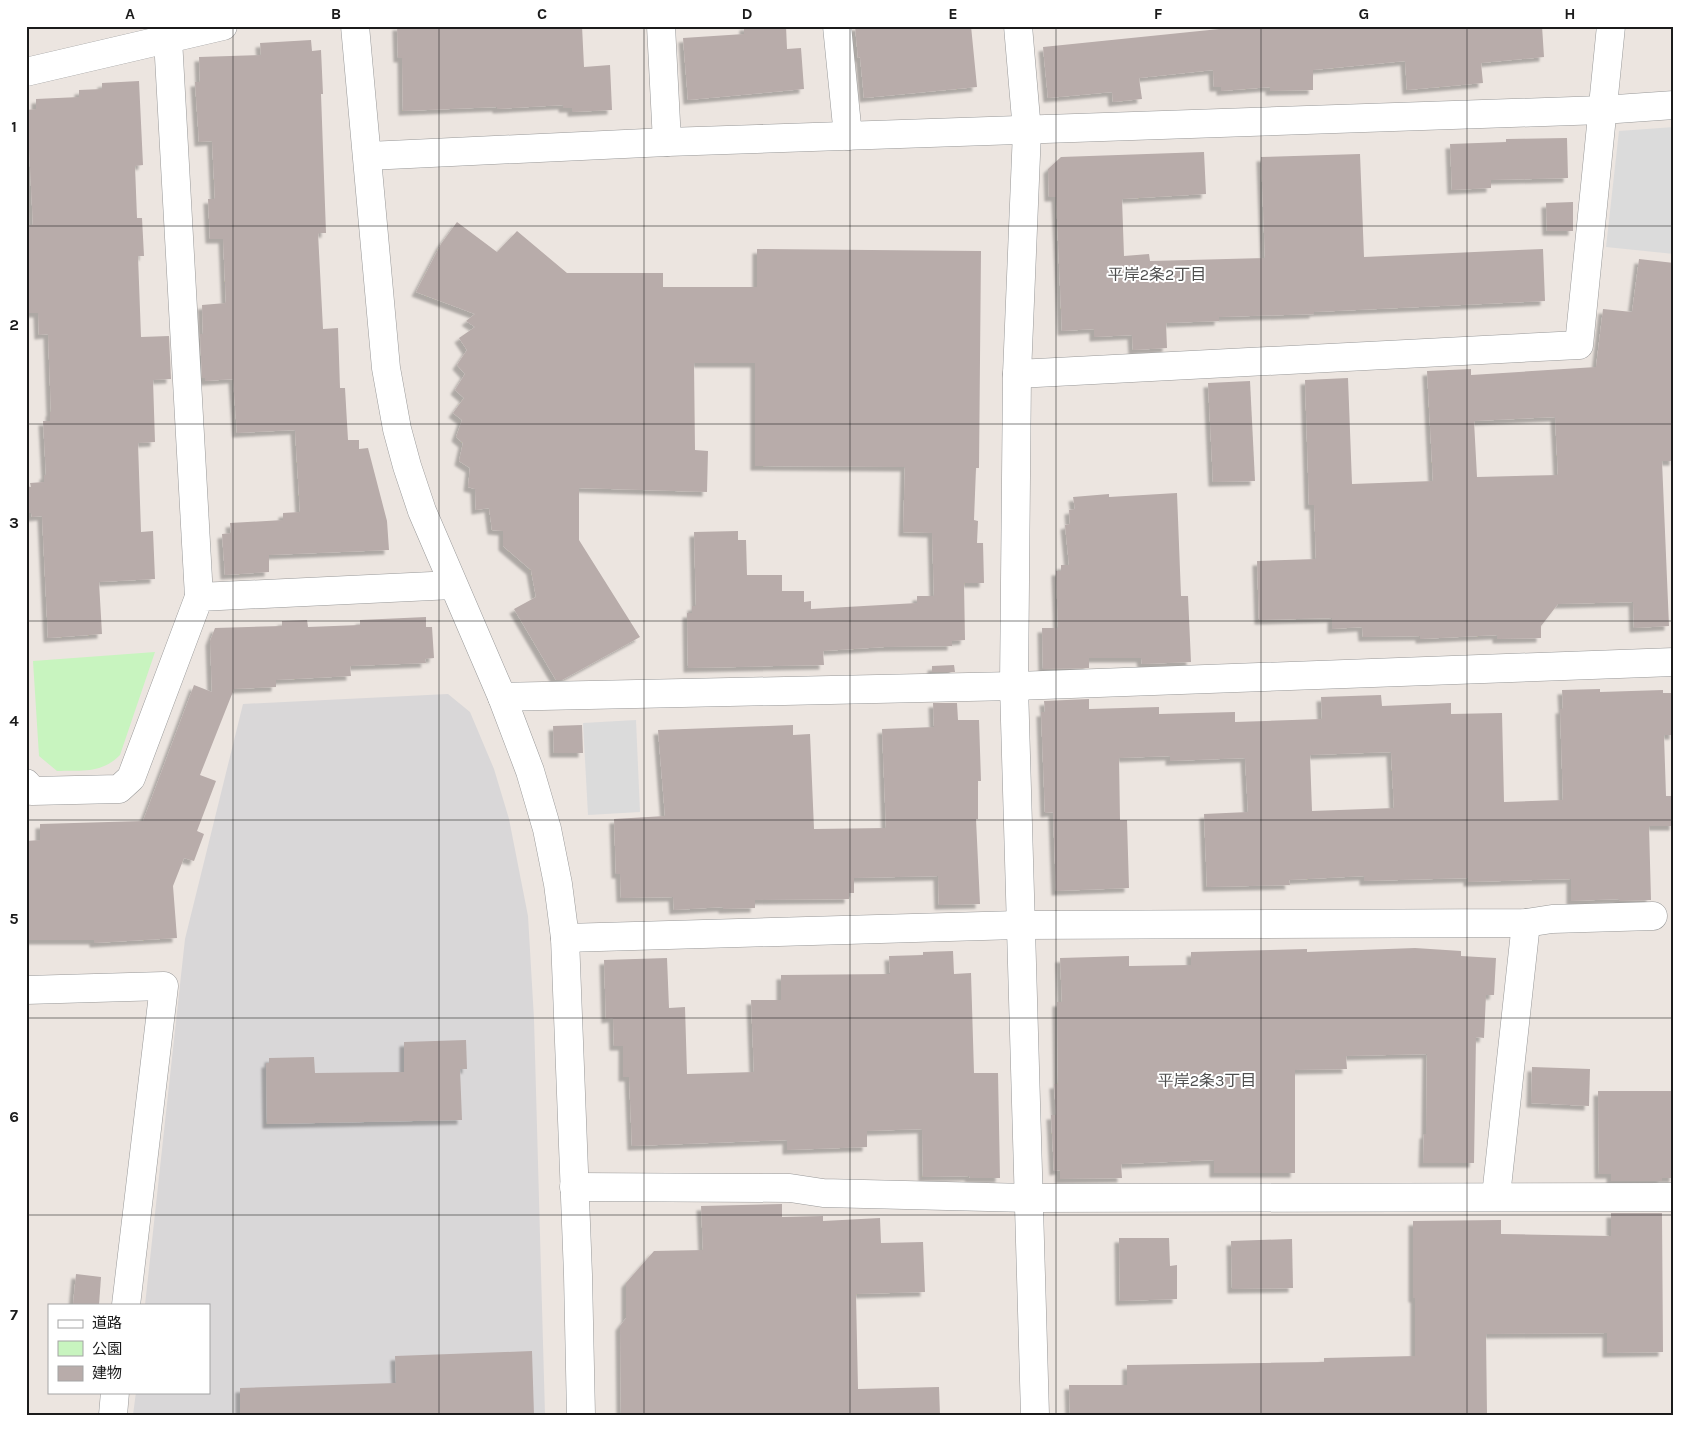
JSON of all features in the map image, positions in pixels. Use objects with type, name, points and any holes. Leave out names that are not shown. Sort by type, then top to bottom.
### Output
[{"type":"street","points":[[26,72],[223,26]]},
{"type":"street","points":[[355,26],[386,368],[398,429],[407,466],[422,511],[452,585],[502,697],[530,771],[547,829],[558,884],[565,938],[581,1415]]},
{"type":"street","points":[[662,26],[667,142]]},
{"type":"street","points":[[837,26],[848,136]]},
{"type":"street","points":[[1018,26],[1027,130],[1017,374],[1014,686],[1035,1415]]},
{"type":"street","points":[[1017,374],[1579,344],[1611,26]]},
{"type":"street","points":[[26,783],[32,791],[119,789],[131,778],[199,597],[168,39]]},
{"type":"street","points":[[368,156],[667,142],[1602,110],[1674,105]]},
{"type":"street","points":[[199,597],[452,585]]},
{"type":"street","points":[[502,697],[1014,686],[1674,662]]},
{"type":"street","points":[[565,938],[1020,925],[1526,923],[1552,919],[1653,916]]},
{"type":"street","points":[[1496,1196],[1526,923]]},
{"type":"street","points":[[26,990],[164,986],[126,1304]]},
{"type":"street","points":[[574,1187],[790,1188],[823,1193],[1030,1198],[1674,1197]]},
{"type":"street","points":[[113,1415],[115,1394]]},
{"type":"shaded area","points":[[1674,127],[1674,254],[1606,247],[1619,131]]},
{"type":"shaded area","points":[[448,694],[470,712],[494,769],[509,819],[528,916],[534,1019],[545,1415],[133,1415],[136,1394],[210,1394],[210,1304],[145,1304],[185,939],[243,704]]},
{"type":"shaded area","points":[[636,720],[640,812],[588,815],[583,723]]},
{"type":"green space","points":[[155,652],[120,755],[106,765],[83,771],[57,771],[39,756],[33,661]]},
{"type":"building","points":[[397,26],[582,26],[584,67],[610,65],[612,110],[572,112],[572,108],[563,108],[563,105],[497,109],[497,107],[403,111],[402,58],[398,58]]},
{"type":"building","points":[[744,26],[786,26],[787,49],[801,48],[804,89],[688,100],[683,38],[744,34]]},
{"type":"building","points":[[855,26],[971,26],[977,87],[864,98]]},
{"type":"building","points":[[1263,26],[1542,26],[1544,57],[1481,63],[1483,83],[1407,90],[1405,61],[1313,70],[1313,90],[1270,91],[1270,87],[1221,91],[1221,87],[1214,87],[1213,70],[1139,78],[1142,99],[1113,102],[1112,92],[1048,98],[1043,47]]},
{"type":"building","points":[[311,40],[312,51],[321,50],[323,94],[321,94],[326,233],[318,233],[323,329],[338,328],[340,388],[345,388],[348,440],[359,440],[359,449],[368,448],[387,521],[389,550],[269,555],[269,572],[225,575],[222,534],[231,533],[230,523],[283,520],[283,513],[300,512],[295,430],[237,433],[233,379],[205,381],[205,378],[202,378],[200,334],[203,334],[202,305],[226,303],[223,239],[210,239],[208,199],[215,199],[212,141],[199,142],[195,82],[200,82],[199,57],[261,55],[260,43]]},
{"type":"building","points":[[139,81],[143,165],[135,166],[137,218],[142,218],[144,256],[138,256],[141,337],[169,336],[171,379],[153,380],[155,442],[138,443],[141,532],[153,531],[155,579],[99,582],[102,634],[48,638],[42,516],[32,517],[31,513],[26,513],[26,487],[31,487],[30,483],[44,482],[44,475],[46,475],[43,421],[50,421],[51,412],[48,334],[39,335],[38,313],[26,313],[26,225],[33,225],[29,148],[26,148],[26,110],[36,109],[36,99],[79,97],[79,90],[102,89],[102,83]]},
{"type":"building","points":[[1567,138],[1568,178],[1491,180],[1491,188],[1452,190],[1450,144],[1506,142],[1506,139]]},
{"type":"building","points":[[1204,152],[1206,194],[1122,199],[1124,256],[1149,254],[1150,261],[1265,258],[1261,157],[1360,154],[1364,257],[1543,249],[1545,301],[1314,312],[1314,314],[1219,317],[1219,321],[1166,323],[1167,348],[1133,350],[1132,335],[1094,337],[1094,329],[1062,331],[1056,197],[1049,197],[1048,169],[1061,157]]},
{"type":"building","points":[[1573,202],[1573,231],[1547,231],[1546,203]]},
{"type":"building","points":[[457,222],[497,252],[517,231],[567,273],[663,273],[663,287],[757,287],[757,249],[981,251],[979,468],[976,468],[974,520],[978,521],[977,543],[983,543],[984,583],[964,583],[965,640],[952,641],[952,646],[884,647],[823,651],[824,665],[688,668],[687,613],[692,613],[692,606],[696,606],[694,532],[738,531],[738,540],[746,540],[747,575],[782,575],[782,591],[804,591],[804,602],[811,601],[811,609],[917,603],[917,596],[934,596],[932,533],[903,532],[905,467],[755,466],[755,363],[694,363],[695,450],[708,451],[707,492],[579,488],[579,540],[640,637],[562,680],[556,680],[514,609],[536,597],[531,570],[503,546],[503,531],[492,530],[489,508],[476,510],[475,489],[468,487],[470,468],[459,461],[463,443],[456,437],[462,420],[453,413],[464,398],[455,390],[465,374],[457,365],[467,350],[459,338],[475,327],[466,321],[475,314],[416,292],[441,244]]},
{"type":"building","points":[[1639,259],[1674,263],[1674,461],[1662,461],[1669,626],[1634,628],[1633,602],[1558,604],[1541,626],[1541,638],[1497,639],[1497,635],[1420,639],[1420,636],[1363,637],[1362,627],[1332,629],[1332,618],[1259,620],[1257,561],[1316,559],[1314,505],[1309,505],[1305,380],[1348,378],[1352,484],[1433,481],[1427,371],[1471,369],[1471,375],[1596,367],[1603,309],[1632,312]],"holes":[[[1555,417],[1558,475],[1477,477],[1474,421]]]},
{"type":"building","points":[[1250,381],[1255,481],[1213,482],[1208,383]]},
{"type":"building","points":[[1177,493],[1181,596],[1188,596],[1191,662],[1142,664],[1141,658],[1089,658],[1089,668],[1043,669],[1042,628],[1058,628],[1056,571],[1061,571],[1061,565],[1069,565],[1065,525],[1070,524],[1069,510],[1075,509],[1073,497],[1109,494],[1109,497]]},
{"type":"building","points":[[426,617],[426,627],[432,627],[434,658],[425,659],[426,663],[350,666],[351,676],[276,680],[276,687],[234,689],[200,775],[216,781],[197,831],[204,834],[194,861],[184,858],[173,886],[177,938],[94,943],[94,940],[26,940],[26,841],[40,840],[40,824],[143,821],[194,685],[212,692],[210,641],[215,628],[282,626],[282,621],[307,620],[308,627],[360,625],[360,620]]},
{"type":"building","points":[[954,665],[955,672],[932,672],[932,666]]},
{"type":"building","points":[[1600,689],[1600,692],[1663,690],[1663,693],[1674,693],[1674,735],[1664,735],[1666,796],[1674,796],[1674,826],[1649,826],[1651,900],[1571,901],[1571,879],[1468,882],[1468,878],[1364,881],[1364,876],[1289,880],[1290,885],[1207,887],[1204,814],[1248,812],[1245,758],[1170,761],[1170,756],[1119,758],[1120,820],[1127,820],[1129,888],[1056,891],[1053,812],[1045,813],[1041,712],[1045,712],[1044,701],[1089,699],[1089,709],[1159,707],[1159,714],[1235,712],[1235,722],[1322,719],[1321,697],[1381,695],[1382,706],[1451,703],[1451,714],[1502,713],[1504,802],[1563,800],[1560,709],[1563,709],[1562,690]],"holes":[[[1391,752],[1394,808],[1312,811],[1310,755]]]},
{"type":"building","points":[[933,703],[957,703],[958,720],[979,720],[981,781],[978,781],[978,819],[976,819],[980,904],[939,905],[938,876],[854,878],[854,893],[849,893],[849,899],[755,900],[755,908],[723,909],[723,907],[674,910],[673,897],[621,898],[620,874],[616,874],[614,819],[665,816],[658,730],[793,725],[793,735],[810,734],[814,829],[886,828],[882,729],[934,727]]},
{"type":"building","points":[[582,725],[583,753],[554,753],[553,726]]},
{"type":"building","points":[[1415,948],[1461,951],[1461,956],[1496,958],[1494,995],[1486,995],[1484,1038],[1476,1037],[1474,1163],[1423,1163],[1424,1134],[1426,1134],[1427,1054],[1346,1056],[1347,1069],[1295,1070],[1295,1173],[1214,1173],[1214,1160],[1121,1164],[1122,1178],[1060,1179],[1060,1170],[1054,1171],[1051,1115],[1056,1115],[1054,1084],[1058,1084],[1057,1002],[1062,1002],[1060,958],[1129,956],[1129,966],[1191,965],[1191,952],[1307,949],[1307,952]]},
{"type":"building","points":[[953,951],[954,974],[971,973],[974,1073],[998,1073],[1000,1178],[970,1178],[969,1176],[923,1177],[922,1129],[867,1131],[867,1147],[787,1150],[787,1140],[632,1146],[629,1077],[623,1077],[623,1046],[614,1046],[613,1018],[606,1019],[604,960],[667,958],[669,1008],[685,1007],[687,1074],[754,1072],[751,1000],[781,1000],[781,975],[890,974],[889,956],[923,955],[923,952]]},
{"type":"building","points":[[466,1040],[467,1069],[460,1069],[462,1120],[267,1124],[266,1063],[269,1063],[269,1058],[314,1057],[315,1073],[404,1072],[404,1042]]},
{"type":"building","points":[[1532,1067],[1590,1069],[1589,1106],[1531,1103]]},
{"type":"building","points":[[1598,1091],[1674,1091],[1674,1178],[1662,1178],[1662,1181],[1611,1181],[1611,1174],[1599,1174]]},
{"type":"building","points":[[782,1204],[782,1217],[823,1216],[823,1221],[880,1218],[881,1243],[923,1242],[925,1292],[856,1294],[858,1389],[939,1387],[940,1415],[621,1415],[620,1326],[626,1318],[626,1283],[654,1251],[703,1250],[701,1206]]},
{"type":"building","points":[[1611,1213],[1662,1213],[1663,1352],[1607,1353],[1607,1333],[1486,1334],[1487,1415],[1277,1413],[1277,1415],[1070,1415],[1069,1385],[1127,1385],[1127,1365],[1324,1362],[1324,1358],[1415,1356],[1413,1221],[1501,1220],[1501,1234],[1611,1236]]},
{"type":"building","points":[[1119,1238],[1169,1238],[1170,1266],[1177,1265],[1177,1299],[1120,1301]]},
{"type":"building","points":[[1292,1239],[1293,1288],[1232,1289],[1231,1241]]},
{"type":"building","points":[[76,1274],[101,1277],[99,1304],[73,1304]]},
{"type":"building","points":[[532,1351],[534,1415],[240,1415],[240,1388],[396,1383],[395,1356]]},
{"type":"district","name":"平岸2条2丁目","points":[[1157,274]]},
{"type":"district","name":"平岸2条3丁目","points":[[1207,1080]]}]
